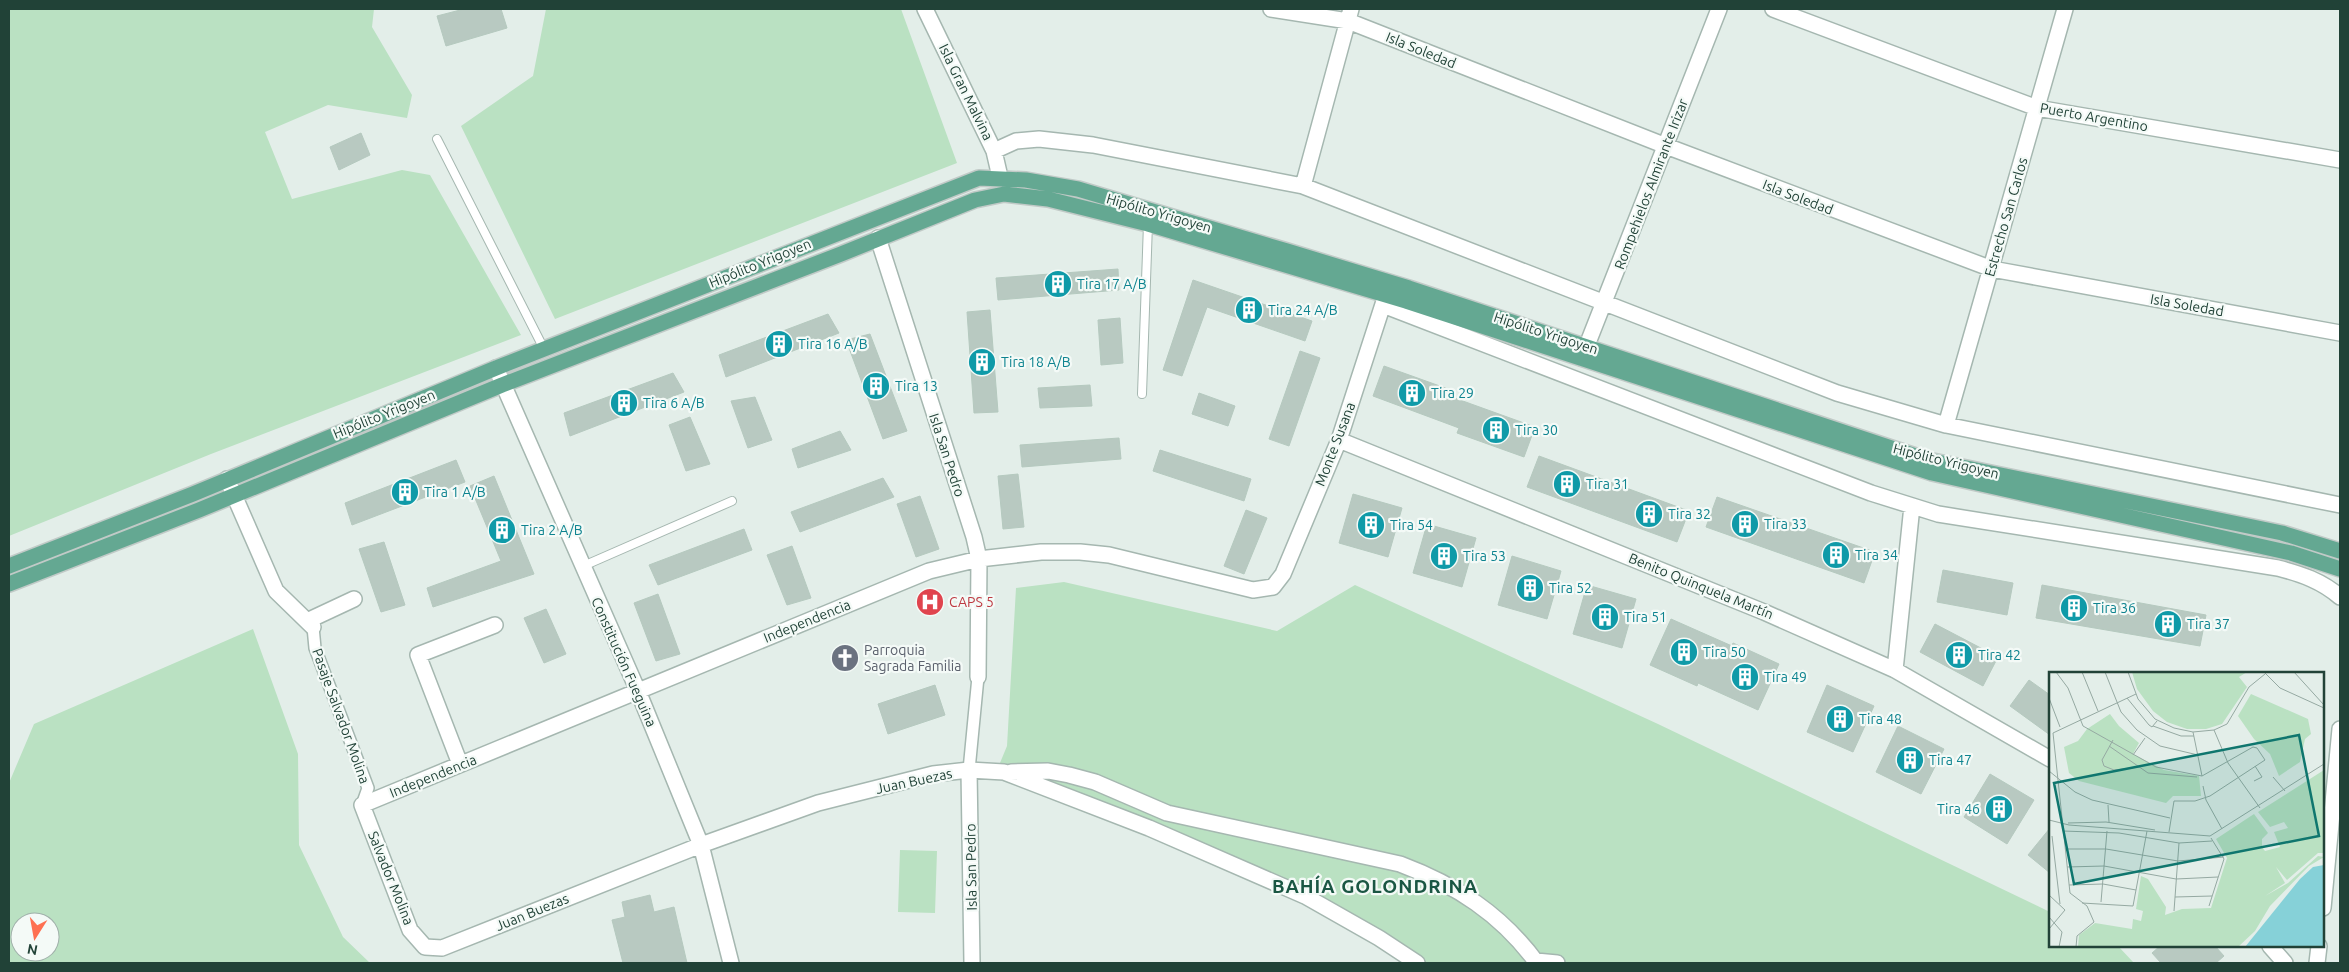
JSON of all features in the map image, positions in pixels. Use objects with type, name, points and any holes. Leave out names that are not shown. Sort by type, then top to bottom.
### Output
[{"type":"main road","name":"Hipólito Yrigoyen","points":[[9,566],[227,479],[496,368],[979,178],[1000,177],[1078,189],[1287,251],[1932,473],[2291,553],[2340,569]]},
{"type":"main road","name":"Hipólito Yrigoyen","points":[[9,584],[502,385],[975,200],[1004,194],[1048,199],[1148,224],[1385,300],[1584,352],[1928,460],[2282,533],[2340,550]]},
{"type":"street","name":"Isla Gran Malvina","points":[[925,9],[994,151],[1000,177]]},
{"type":"street","name":"Isla Soledad","points":[[1271,9],[1349,15],[1666,146],[1992,269],[2340,333]]},
{"type":"street","name":"Rompehielos Almirante Irizar","points":[[1584,352],[1719,9]]},
{"type":"street","name":"Puerto Argentino","points":[[1773,9],[2037,108],[2340,160]]},
{"type":"street","name":"Estrecho San Carlos","points":[[1946,425],[2066,9]]},
{"type":"street","points":[[1303,186],[1349,15]]},
{"type":"street","points":[[994,151],[1016,141],[1039,139],[1093,145],[1303,186],[1837,393],[1946,425],[2340,506]]},
{"type":"street","name":"Isla San Pedro","points":[[878,238],[974,537],[979,559],[978,677]]},
{"type":"street","points":[[1385,300],[1871,493],[1912,506],[1938,514],[2011,527],[2278,568],[2329,587],[2340,597]]},
{"type":"street","name":"Monte Susana","points":[[1273,586],[1283,574],[1339,440],[1385,300]]},
{"type":"street","name":"Constitución Fueguina","points":[[496,368],[638,691],[701,846],[731,963]]},
{"type":"street","name":"Benito Quinquela Martín","points":[[1339,440],[1764,612],[1895,670],[2049,758]]},
{"type":"street","points":[[227,479],[276,591],[310,624],[354,599]]},
{"type":"street","points":[[1895,670],[1912,506]]},
{"type":"street","name":"Independencia","points":[[362,805],[929,571],[979,559],[1041,552],[1080,552],[1109,555],[1252,590],[1273,586]]},
{"type":"street","name":"Pasaje Salvador Molina","points":[[310,624],[315,648],[368,788],[362,805]]},
{"type":"street","points":[[460,764],[418,655],[495,625]]},
{"type":"street","points":[[969,770],[978,677]]},
{"type":"street","points":[[2324,898],[2340,729]]},
{"type":"street","name":"Isla San Pedro","points":[[969,770],[972,963]]},
{"type":"street","name":"Juan Buezas","points":[[425,947],[442,948],[701,846],[818,803],[933,774],[969,770],[1004,772],[1149,828],[1305,896],[1379,938],[1417,963]]},
{"type":"street","points":[[1004,772],[1048,771],[1070,775],[1095,782],[1167,813],[1400,864],[1434,877],[1467,895],[1502,923],[1537,962],[1557,963]]},
{"type":"street","name":"Salvador Molina","points":[[362,805],[410,930],[425,947]]},
{"type":"street","points":[[2271,947],[2285,963]]},
{"type":"street","points":[[2317,963],[2319,947]]},
{"type":"lane","points":[[437,139],[544,349]]},
{"type":"lane","points":[[1142,394],[1148,224]]},
{"type":"lane","points":[[582,567],[732,500]]},
{"type":"green space","points":[[9,9],[374,9],[372,27],[412,95],[407,118],[328,105],[265,132],[292,199],[402,170],[430,175],[521,335],[211,454],[9,536]]},
{"type":"green space","points":[[546,9],[901,9],[957,163],[555,319],[461,126],[533,76]]},
{"type":"green space","points":[[1064,582],[1277,631],[1355,585],[1658,724],[2049,912],[2049,947],[2119,947],[2134,963],[1420,963],[1307,894],[995,775],[1007,746],[1016,588]]},
{"type":"green space","points":[[253,629],[298,754],[299,845],[343,937],[370,963],[9,963],[9,783],[34,724]]},
{"type":"green space","points":[[900,850],[937,851],[935,913],[898,912]]},
{"type":"building","points":[[464,9],[501,9],[507,28],[446,46],[437,16]]},
{"type":"building","points":[[361,133],[370,155],[339,170],[330,147]]},
{"type":"building","name":"Tira 17 A/B","points":[[1118,269],[1119,290],[998,300],[996,278]]},
{"type":"building","name":"Tira 24 A/B","points":[[1193,280],[1312,321],[1305,341],[1207,307],[1182,376],[1163,370]]},
{"type":"building","name":"Tira 18 A/B","points":[[990,310],[998,412],[974,413],[967,312]]},
{"type":"building","name":"Tira 16 A/B","points":[[828,314],[839,333],[726,377],[719,355]]},
{"type":"building","points":[[1120,318],[1123,363],[1101,365],[1098,320]]},
{"type":"building","name":"Tira 13","points":[[870,334],[907,431],[883,439],[846,340]]},
{"type":"building","points":[[1300,351],[1320,358],[1289,446],[1269,439]]},
{"type":"building","points":[[1384,366],[1451,390],[1449,396],[1535,427],[1524,457],[1457,433],[1459,428],[1373,396]]},
{"type":"building","name":"Tira 6 A/B","points":[[673,373],[684,392],[570,436],[564,413]]},
{"type":"building","points":[[1090,385],[1092,406],[1040,408],[1038,388]]},
{"type":"building","points":[[1199,393],[1235,406],[1228,426],[1192,414]]},
{"type":"building","points":[[755,397],[772,440],[748,448],[731,401]]},
{"type":"building","points":[[690,417],[710,464],[686,471],[669,425]]},
{"type":"building","points":[[840,431],[851,450],[798,468],[792,449]]},
{"type":"building","points":[[1119,438],[1121,459],[1022,467],[1020,445]]},
{"type":"building","points":[[1160,450],[1251,479],[1244,501],[1153,471]]},
{"type":"building","points":[[1539,456],[1689,511],[1677,542],[1527,487]]},
{"type":"building","name":"Tira 1 A/B","points":[[456,460],[465,482],[352,525],[345,503]]},
{"type":"building","points":[[1018,474],[1024,527],[1003,529],[998,476]]},
{"type":"building","name":"Tira 2 A/B","points":[[494,476],[534,574],[433,607],[427,588],[501,561],[470,486]]},
{"type":"building","points":[[883,478],[894,497],[800,532],[791,512]]},
{"type":"building","name":"Tira 54","points":[[1353,494],[1402,508],[1388,557],[1339,543]]},
{"type":"building","points":[[920,496],[939,549],[916,557],[897,504]]},
{"type":"building","points":[[1717,497],[1875,552],[1864,583],[1706,527]]},
{"type":"building","points":[[1246,510],[1267,518],[1244,574],[1224,566]]},
{"type":"building","name":"Tira 53","points":[[1427,524],[1476,538],[1462,587],[1413,573]]},
{"type":"building","points":[[744,529],[752,550],[658,585],[649,565]]},
{"type":"building","points":[[384,542],[405,605],[381,612],[359,549]]},
{"type":"building","points":[[792,546],[811,598],[787,605],[767,555]]},
{"type":"building","name":"Tira 52","points":[[1512,556],[1561,571],[1547,619],[1498,605]]},
{"type":"building","points":[[1943,570],[2013,583],[2007,615],[1937,602]]},
{"type":"building","name":"Tira 51","points":[[1587,585],[1636,599],[1622,648],[1573,634]]},
{"type":"building","points":[[2042,585],[2206,615],[2200,646],[2036,618]]},
{"type":"building","points":[[658,594],[680,654],[656,661],[634,603]]},
{"type":"building","points":[[546,609],[566,654],[544,663],[524,618]]},
{"type":"building","points":[[1671,619],[1732,646],[1733,643],[1779,664],[1758,710],[1698,683],[1697,686],[1650,665]]},
{"type":"building","name":"Tira 42","points":[[1935,624],[1998,657],[1983,686],[1920,652]]},
{"type":"building","points":[[2029,680],[2049,694],[2049,734],[2010,706]]},
{"type":"building","points":[[935,685],[945,715],[888,734],[878,704]]},
{"type":"building","name":"Tira 48","points":[[1827,685],[1874,706],[1853,752],[1807,732]]},
{"type":"building","name":"Tira 47","points":[[1898,726],[1944,749],[1921,794],[1876,772]]},
{"type":"building","name":"Tira 46","points":[[1990,774],[2034,800],[2007,844],[1964,817]]},
{"type":"building","points":[[2049,829],[2049,872],[2028,855]]},
{"type":"building","points":[[650,895],[654,912],[674,907],[687,963],[623,963],[612,920],[625,917],[622,902]]},
{"type":"building","points":[[2159,947],[2216,947],[2224,956],[2216,963],[2161,963],[2152,953]]},
{"type":"place","name":"Tira 17 A/B","points":[[1058,284]]},
{"type":"place","name":"Tira 24 A/B","points":[[1249,310]]},
{"type":"place","name":"Tira 16 A/B","points":[[779,344]]},
{"type":"place","name":"Tira 18 A/B","points":[[982,362]]},
{"type":"place","name":"Tira 13","points":[[876,386]]},
{"type":"place","name":"Tira 29","points":[[1412,393]]},
{"type":"place","name":"Tira 6 A/B","points":[[624,403]]},
{"type":"place","name":"Tira 30","points":[[1496,430]]},
{"type":"place","name":"Tira 31","points":[[1567,484]]},
{"type":"place","name":"Tira 1 A/B","points":[[405,492]]},
{"type":"place","name":"Tira 32","points":[[1649,514]]},
{"type":"place","name":"Tira 33","points":[[1745,524]]},
{"type":"place","name":"Tira 54","points":[[1371,525]]},
{"type":"place","name":"Tira 2 A/B","points":[[502,530]]},
{"type":"place","name":"Tira 34","points":[[1836,555]]},
{"type":"place","name":"Tira 53","points":[[1444,556]]},
{"type":"place","name":"Tira 52","points":[[1530,588]]},
{"type":"place","name":"CAPS 5","points":[[930,602]]},
{"type":"place","name":"Tira 36","points":[[2074,608]]},
{"type":"place","name":"Tira 51","points":[[1605,617]]},
{"type":"place","name":"Tira 37","points":[[2168,624]]},
{"type":"place","name":"Tira 50","points":[[1684,652]]},
{"type":"place","name":"Tira 42","points":[[1959,655]]},
{"type":"place","name":"Parroquia Sagrada Familia","points":[[845,658]]},
{"type":"place","name":"Tira 49","points":[[1745,677]]},
{"type":"place","name":"Tira 48","points":[[1840,719]]},
{"type":"place","name":"Tira 47","points":[[1910,760]]},
{"type":"place","name":"Tira 46","points":[[1999,809]]},
{"type":"district","name":"BAHÍA GOLONDRINA","points":[[1375,886]]}]
